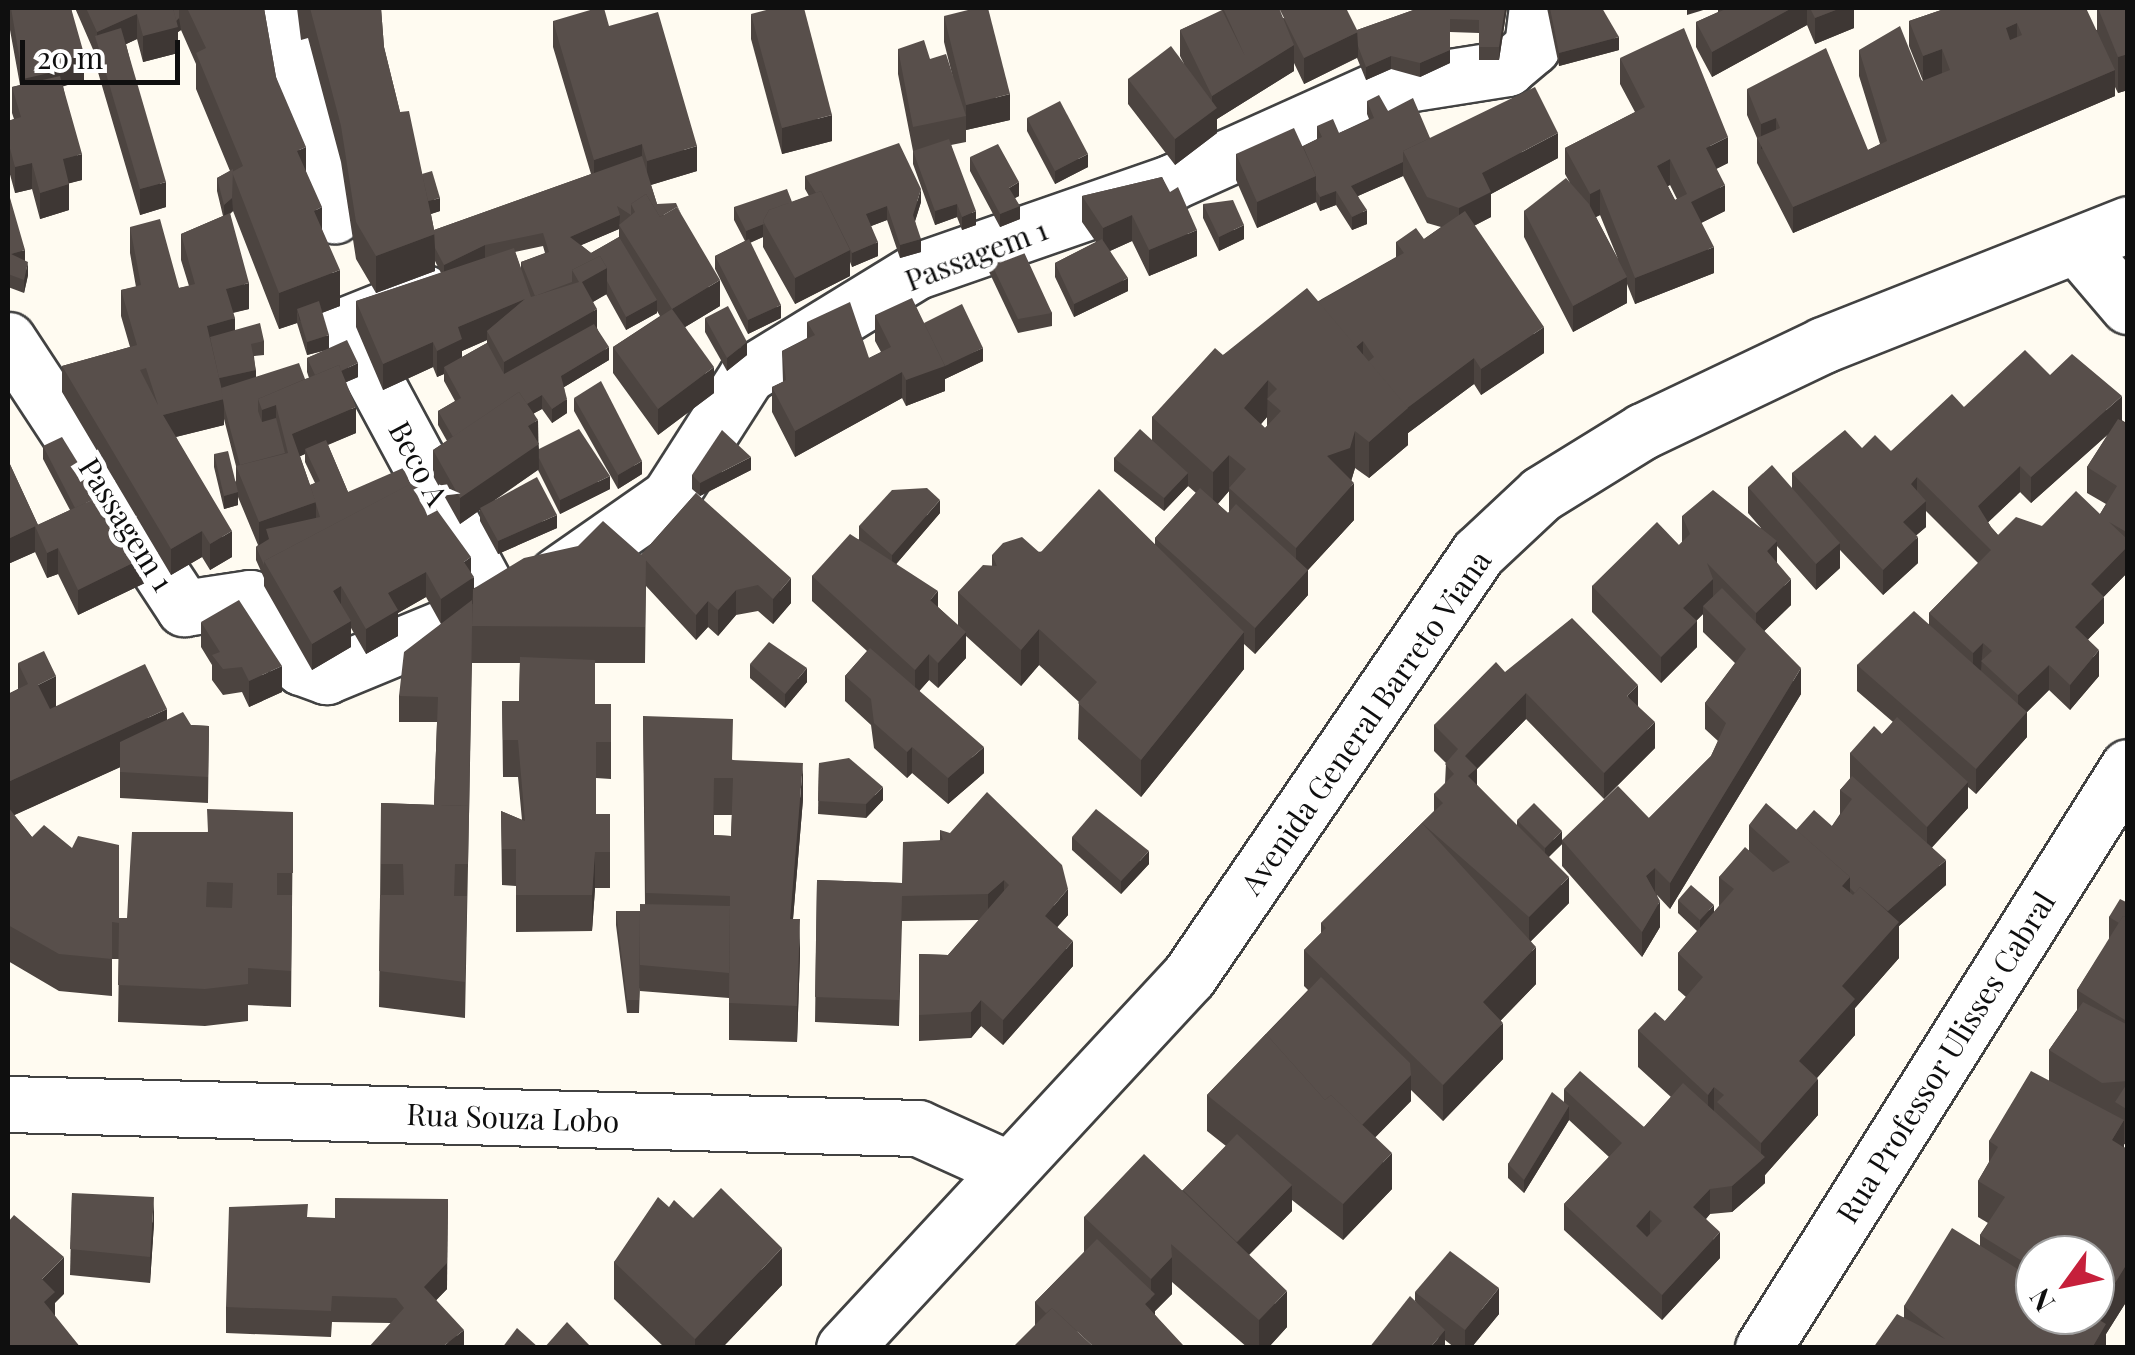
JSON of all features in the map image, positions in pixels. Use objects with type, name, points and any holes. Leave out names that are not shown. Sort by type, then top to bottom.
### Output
[{"type":"street","points":[[274,8],[334,215]]},
{"type":"street","name":"Passagem 1","points":[[8,340],[184,608],[250,598],[301,667],[326,676],[496,605],[592,558],[669,497],[748,375],[917,271],[1172,182],[1380,88],[1507,68],[1532,47],[1537,8]]},
{"type":"street","name":"Avenida General Barreto Viana","points":[[844,1348],[1189,976],[1478,553],[1541,494],[1643,431],[1823,345],[2128,224]]},
{"type":"street","points":[[2077,246],[2128,306]]},
{"type":"street","name":"Beco A","points":[[479,277],[346,321],[496,605]]},
{"type":"street","name":"Rua Professor Ulisses Cabral","points":[[1763,1348],[2128,767]]},
{"type":"street","name":"Rua Souza Lobo","points":[[8,1104],[918,1128],[1009,1169]]},
{"type":"building","points":[[11,8],[71,8],[84,54],[55,63],[58,71],[23,79]]},
{"type":"building","points":[[86,8],[173,8],[178,27],[143,36],[137,14],[97,32]]},
{"type":"building","points":[[187,8],[264,8],[276,77],[306,147],[297,151],[322,207],[314,211],[340,270],[279,293],[232,172],[243,166],[196,53],[206,48]]},
{"type":"building","points":[[310,8],[381,8],[384,47],[400,112],[409,111],[435,234],[376,256],[356,222],[341,126]]},
{"type":"building","points":[[604,8],[609,26],[658,12],[697,146],[647,161],[642,144],[594,160],[553,21]]},
{"type":"building","points":[[774,8],[804,8],[832,115],[782,128],[751,14]]},
{"type":"building","points":[[988,8],[1010,94],[966,105],[944,16]]},
{"type":"building","points":[[1223,8],[1279,8],[1294,45],[1212,96],[1180,30],[1222,10],[1245,56]]},
{"type":"building","points":[[1279,8],[1346,8],[1358,32],[1304,58]]},
{"type":"building","points":[[1419,8],[1505,8],[1499,47],[1479,47],[1479,20],[1450,19],[1450,50],[1420,63],[1391,56],[1366,67],[1357,30]]},
{"type":"building","points":[[1550,8],[1602,8],[1619,37],[1559,53]]},
{"type":"building","points":[[1728,8],[1792,8],[1712,52],[1696,22]]},
{"type":"building","points":[[1810,8],[1841,8],[1815,18]]},
{"type":"building","points":[[1947,8],[2086,8],[2115,70],[1793,207],[1757,138],[1780,128],[1776,118],[1761,124],[1747,89],[1826,48],[1868,150],[1887,141],[1859,50],[1900,26],[1922,81],[1950,70],[1942,49],[1923,56],[1909,21]],"holes":[[[2017,23],[2022,35],[2010,40],[2006,28]]]},
{"type":"building","points":[[2098,8],[2128,8],[2128,54],[2118,57]]},
{"type":"building","points":[[121,28],[166,182],[140,189],[95,36]]},
{"type":"building","points":[[1684,28],[1728,137],[1706,148],[1725,185],[1691,202],[1714,247],[1635,278],[1600,189],[1590,194],[1565,148],[1645,107],[1620,58]],"holes":[[[1670,159],[1687,194],[1675,200],[1657,166]]]},
{"type":"building","points":[[924,40],[930,59],[946,54],[966,116],[913,127],[898,49]]},
{"type":"building","points":[[1171,46],[1217,108],[1175,139],[1128,79]]},
{"type":"building","points":[[60,76],[82,154],[63,159],[69,184],[40,193],[32,163],[15,167],[8,141],[8,121],[21,117],[12,87]]},
{"type":"building","points":[[1535,87],[1558,133],[1482,173],[1491,192],[1459,208],[1427,197],[1403,151]]},
{"type":"building","points":[[1379,95],[1388,111],[1413,98],[1430,138],[1403,151],[1403,162],[1351,186],[1367,210],[1352,217],[1336,191],[1320,197],[1303,146],[1322,137],[1317,126],[1333,119],[1339,133],[1374,118],[1367,101]]},
{"type":"building","points":[[1060,101],[1088,154],[1055,171],[1027,118]]},
{"type":"building","points":[[1294,128],[1316,176],[1257,202],[1236,154]]},
{"type":"building","points":[[949,139],[976,211],[962,217],[957,204],[935,211],[913,151]]},
{"type":"building","points":[[899,143],[921,189],[913,215],[921,239],[900,245],[887,206],[866,214],[878,242],[852,253],[821,191],[816,193],[805,176]]},
{"type":"building","points":[[998,144],[1019,182],[1009,188],[1020,206],[1000,214],[970,157]]},
{"type":"building","points":[[642,156],[657,204],[676,203],[681,214],[677,207],[660,217],[646,194],[631,204],[631,215],[617,206],[620,215],[570,237],[591,253],[619,237],[657,300],[626,317],[607,281],[607,268],[600,256],[572,270],[572,282],[535,296],[521,262],[549,252],[543,233],[485,245],[444,265],[435,248],[434,230]]},
{"type":"building","points":[[233,169],[232,198],[224,205],[217,178]]},
{"type":"building","points":[[432,171],[440,198],[428,201],[422,174]]},
{"type":"building","points":[[1162,177],[1170,192],[1178,187],[1197,230],[1149,250],[1132,215],[1103,228],[1082,196]]},
{"type":"building","points":[[1566,178],[1589,204],[1627,277],[1573,306],[1524,211]]},
{"type":"building","points":[[787,189],[792,202],[769,210],[764,224],[746,231],[734,207]]},
{"type":"building","points":[[8,191],[25,250],[11,254],[28,262],[24,280],[8,274]]},
{"type":"building","points":[[821,191],[850,250],[795,278],[763,221],[769,210]]},
{"type":"building","points":[[646,194],[660,217],[677,207],[720,280],[672,309],[619,225],[635,212],[631,204]]},
{"type":"building","points":[[1233,200],[1244,225],[1219,237],[1203,204]]},
{"type":"building","points":[[1465,211],[1544,327],[1481,369],[1474,358],[1407,408],[1368,362],[1374,357],[1363,341],[1356,347],[1318,302],[1404,253],[1396,242],[1416,228],[1424,239]]},
{"type":"building","points":[[230,213],[249,283],[226,289],[235,318],[207,326],[224,399],[163,415],[232,531],[210,544],[202,531],[171,549],[62,366],[137,345],[121,290],[141,285],[130,227],[160,219],[179,288],[195,284],[181,234]],"holes":[[[146,368],[158,405],[140,370]]]},
{"type":"building","points":[[1006,238],[1014,255],[1023,250],[1052,313],[1018,319],[982,244]]},
{"type":"building","points":[[749,239],[781,305],[748,320],[715,256]]},
{"type":"building","points":[[1102,239],[1128,278],[1074,304],[1055,263]]},
{"type":"building","points":[[514,248],[531,297],[579,282],[572,270],[600,256],[607,268],[582,282],[597,309],[504,362],[487,331],[525,299],[458,327],[462,339],[437,351],[433,342],[383,364],[356,301]]},
{"type":"building","points":[[1307,288],[1408,408],[1369,442],[1355,431],[1350,448],[1327,456],[1354,483],[1296,548],[1229,488],[1246,469],[1229,455],[1213,472],[1152,417],[1215,348],[1223,355]],"holes":[[[1268,380],[1277,389],[1267,399],[1281,411],[1265,428],[1244,408]]]},
{"type":"building","points":[[912,298],[945,366],[906,380],[902,372],[795,431],[772,387],[786,380],[782,351],[815,335],[807,322],[850,302],[869,358],[891,347],[875,315]]},
{"type":"building","points":[[319,301],[329,335],[307,342],[297,309]]},
{"type":"building","points":[[962,304],[983,348],[945,366],[924,323]]},
{"type":"building","points":[[728,306],[747,342],[727,358],[705,318]]},
{"type":"building","points":[[672,309],[714,367],[658,409],[613,347]]},
{"type":"building","points":[[260,323],[264,341],[251,344],[256,370],[219,378],[210,337]]},
{"type":"building","points":[[594,324],[609,347],[561,376],[567,399],[552,409],[542,395],[527,404],[519,392],[453,437],[438,411],[461,398],[444,367],[487,343],[504,374]]},
{"type":"building","points":[[347,340],[358,363],[341,371],[339,365],[315,375],[307,358]]},
{"type":"building","points":[[2025,350],[2050,375],[2072,354],[2122,396],[2031,477],[2020,466],[1978,506],[1998,535],[2016,517],[2042,526],[2076,491],[2100,514],[2117,486],[2087,467],[2118,419],[2128,424],[2128,533],[2109,522],[2128,540],[2128,546],[2091,584],[2104,597],[2075,627],[2099,650],[2070,685],[2049,665],[2018,695],[1981,661],[1992,651],[1983,643],[1973,653],[1929,613],[1991,550],[1917,477],[1911,484],[1926,501],[1903,522],[1918,537],[1883,570],[1792,473],[1845,430],[1862,448],[1875,435],[1891,451],[1952,394],[1964,407]]},
{"type":"building","points":[[299,363],[305,379],[258,399],[262,422],[276,418],[285,453],[240,465],[221,388]]},
{"type":"building","points":[[339,365],[356,407],[292,434],[316,502],[259,522],[236,466],[288,453],[276,405],[262,410],[258,399]]},
{"type":"building","points":[[601,381],[642,461],[618,475],[574,398]]},
{"type":"building","points":[[519,392],[538,420],[528,426],[539,444],[460,498],[433,450]]},
{"type":"building","points":[[579,429],[610,476],[560,500],[539,458],[539,449]]},
{"type":"building","points":[[1140,429],[1188,473],[1164,498],[1114,458]]},
{"type":"building","points":[[722,430],[751,457],[700,483],[692,475]]},
{"type":"building","points":[[62,437],[99,497],[75,508],[43,446]]},
{"type":"building","points":[[326,440],[348,492],[403,468],[411,484],[264,561],[264,565],[256,547],[269,539],[266,529],[320,517],[310,485],[320,481],[305,449]]},
{"type":"building","points":[[228,451],[238,492],[224,496],[214,454]]},
{"type":"building","points":[[8,460],[38,525],[8,539]]},
{"type":"building","points":[[1772,465],[1840,543],[1816,564],[1748,487]]},
{"type":"building","points":[[537,477],[557,515],[498,541],[480,508]]},
{"type":"building","points":[[416,481],[471,557],[464,562],[474,577],[441,599],[426,572],[388,593],[398,610],[366,629],[341,586],[333,591],[351,621],[312,644],[264,561]]},
{"type":"building","points":[[927,488],[940,500],[892,555],[859,526],[892,490]]},
{"type":"building","points":[[1200,488],[1228,513],[1236,504],[1308,570],[1255,628],[1155,538]]},
{"type":"building","points":[[1099,489],[1244,632],[1141,760],[1078,703],[1097,682],[1039,629],[1021,650],[958,592],[983,565],[997,566],[992,555],[1003,543],[1022,537],[1040,553]]},
{"type":"building","points":[[1713,490],[1777,541],[1767,551],[1791,579],[1756,613],[1707,563],[1713,579],[1683,608],[1697,621],[1661,657],[1592,586],[1657,522],[1679,545],[1690,534],[1682,516]]},
{"type":"building","points":[[696,493],[791,578],[773,599],[758,585],[736,590],[718,610],[708,601],[696,615],[641,555]]},
{"type":"building","points":[[105,494],[147,556],[78,590],[58,548],[47,553],[35,526]]},
{"type":"building","points":[[603,521],[646,559],[645,627],[472,626],[473,589],[524,558],[578,546]]},
{"type":"building","points":[[850,534],[938,591],[930,600],[966,632],[938,663],[929,654],[915,670],[812,576]]},
{"type":"building","points":[[1722,588],[1801,668],[1670,883],[1655,868],[1646,876],[1660,901],[1642,932],[1562,840],[1618,786],[1649,818],[1711,756],[1726,723],[1705,703],[1746,649],[1703,606]]},
{"type":"building","points":[[239,600],[282,666],[249,681],[242,667],[223,669],[212,655],[220,652],[201,622]]},
{"type":"building","points":[[472,600],[469,817],[469,806],[434,805],[438,697],[399,696],[404,652]]},
{"type":"building","points":[[1914,611],[2027,712],[1976,769],[1857,665]]},
{"type":"building","points":[[1572,618],[1638,685],[1627,696],[1655,722],[1604,773],[1526,693],[1465,756],[1477,768],[1468,776],[1569,877],[1529,917],[1422,823],[1443,803],[1434,794],[1454,774],[1445,764],[1458,749],[1434,725],[1496,662],[1505,672]]},
{"type":"building","points":[[769,642],[807,668],[785,694],[750,664]]},
{"type":"building","points":[[870,648],[984,747],[948,778],[912,747],[907,752],[874,723],[871,699],[845,676]]},
{"type":"building","points":[[44,651],[56,676],[38,685],[50,709],[145,664],[167,709],[8,782],[8,694],[28,684],[18,663]]},
{"type":"building","points":[[520,657],[595,660],[595,704],[611,704],[611,742],[596,742],[596,814],[610,814],[610,852],[595,852],[592,895],[516,895],[516,849],[502,849],[501,811],[525,821],[518,740],[503,740],[502,701],[519,701]]},
{"type":"building","points":[[183,712],[191,725],[209,726],[208,777],[120,772],[120,742]]},
{"type":"building","points":[[643,716],[733,719],[732,760],[803,763],[790,919],[800,919],[797,1006],[729,1003],[730,896],[646,893]],"holes":[[[714,778],[733,778],[731,836],[713,835]]]},
{"type":"building","points":[[1897,717],[1968,782],[1927,827],[1850,753],[1874,726],[1882,734]]},
{"type":"building","points":[[849,758],[883,787],[866,804],[818,801],[819,763]]},
{"type":"building","points":[[1852,776],[1946,860],[1888,911],[1860,887],[1855,893],[1850,888],[1850,877],[1796,830],[1814,810],[1832,826],[1852,799],[1840,790]]},
{"type":"building","points":[[987,792],[1062,865],[1068,889],[1045,916],[1073,941],[1003,1020],[981,1000],[971,1012],[919,1015],[919,954],[948,955],[1009,885],[1004,880],[988,894],[902,896],[899,1000],[815,997],[817,880],[902,883],[903,842],[943,840],[940,830],[950,833]]},
{"type":"building","points":[[381,803],[469,806],[468,864],[455,864],[454,896],[467,896],[465,982],[379,971],[380,895],[404,895],[403,864],[381,864]]},
{"type":"building","points":[[1534,803],[1562,831],[1545,848],[1517,820]]},
{"type":"building","points":[[1766,803],[1850,877],[1842,886],[1853,895],[1860,887],[1899,922],[1842,986],[1855,999],[1799,1061],[1818,1079],[1761,1143],[1717,1102],[1724,1095],[1714,1087],[1708,1095],[1638,1030],[1655,1012],[1665,1021],[1703,977],[1678,953],[1734,889],[1719,877],[1745,847],[1773,872],[1790,862],[1749,825]]},
{"type":"building","points":[[8,807],[32,837],[44,825],[72,848],[78,836],[119,845],[119,918],[127,918],[132,832],[208,832],[207,809],[293,812],[293,873],[277,873],[277,895],[292,895],[291,971],[248,968],[248,984],[205,989],[118,985],[119,923],[112,922],[112,959],[59,954],[8,925]],"holes":[[[207,882],[233,883],[232,908],[206,907]]]},
{"type":"building","points":[[1096,809],[1149,851],[1121,881],[1072,837]]},
{"type":"building","points":[[1422,823],[1536,947],[1483,1002],[1503,1023],[1443,1085],[1304,950],[1326,928],[1321,923]]},
{"type":"building","points":[[1691,885],[1714,905],[1700,920],[1678,900]]},
{"type":"building","points":[[2120,899],[2128,903],[2128,918],[2123,916],[2119,923],[2109,917]]},
{"type":"building","points":[[640,904],[730,906],[729,973],[640,965]]},
{"type":"building","points":[[616,911],[640,911],[639,1000],[627,1000]]},
{"type":"building","points":[[2123,916],[2128,918],[2128,1022],[2077,990]]},
{"type":"building","points":[[1321,977],[1410,1063],[1411,1075],[1362,1125],[1331,1095],[1325,1100],[1266,1034]]},
{"type":"building","points":[[2083,1002],[2128,1025],[2128,1081],[2102,1083],[2049,1050]]},
{"type":"building","points":[[1266,1034],[1325,1100],[1331,1095],[1392,1153],[1343,1204],[1207,1095]]},
{"type":"building","points":[[1580,1071],[1644,1127],[1683,1083],[1765,1157],[1732,1186],[1710,1189],[1693,1207],[1720,1232],[1662,1295],[1564,1204],[1622,1143],[1564,1089]],"holes":[[[1650,1210],[1662,1221],[1647,1237],[1636,1226]]]},
{"type":"building","points":[[2031,1071],[2124,1120],[2112,1140],[2128,1150],[2128,1262],[2115,1283],[2115,1235],[2015,1235],[2015,1257],[1980,1235],[2005,1197],[1978,1181],[1998,1147],[1989,1141]]},
{"type":"building","points":[[2128,1082],[2128,1110],[2115,1102]]},
{"type":"building","points":[[1552,1092],[1569,1106],[1524,1180],[1508,1164]]},
{"type":"building","points":[[1237,1134],[1292,1185],[1237,1242],[1183,1190]]},
{"type":"building","points":[[1144,1154],[1287,1291],[1259,1320],[1171,1244],[1172,1257],[1151,1279],[1084,1217]]},
{"type":"building","points":[[721,1188],[782,1248],[695,1339],[614,1262],[658,1197],[669,1207],[674,1200],[693,1218]]},
{"type":"building","points":[[72,1193],[154,1197],[150,1257],[70,1249]]},
{"type":"building","points":[[335,1198],[448,1199],[447,1263],[424,1287],[464,1330],[441,1348],[368,1348],[404,1308],[396,1298],[332,1296],[331,1311],[226,1307],[229,1207],[308,1204],[307,1217],[335,1218]]},
{"type":"building","points":[[14,1215],[64,1257],[42,1279],[55,1292],[44,1302],[81,1348],[8,1348],[8,1222]]},
{"type":"building","points":[[1952,1228],[2015,1267],[2015,1335],[2100,1335],[2092,1348],[1873,1348],[1897,1314],[1945,1339],[1904,1306]]},
{"type":"building","points":[[1097,1239],[1155,1294],[1145,1304],[1183,1345],[1180,1348],[1095,1348],[1052,1308],[1046,1313],[1035,1302]]},
{"type":"building","points":[[1450,1251],[1499,1288],[1465,1330],[1415,1292]]},
{"type":"building","points":[[1410,1296],[1445,1330],[1430,1348],[1369,1348]]},
{"type":"building","points":[[1052,1308],[1095,1348],[1012,1348]]},
{"type":"building","points":[[567,1322],[592,1348],[544,1348]]},
{"type":"building","points":[[517,1328],[539,1348],[502,1348]]}]
